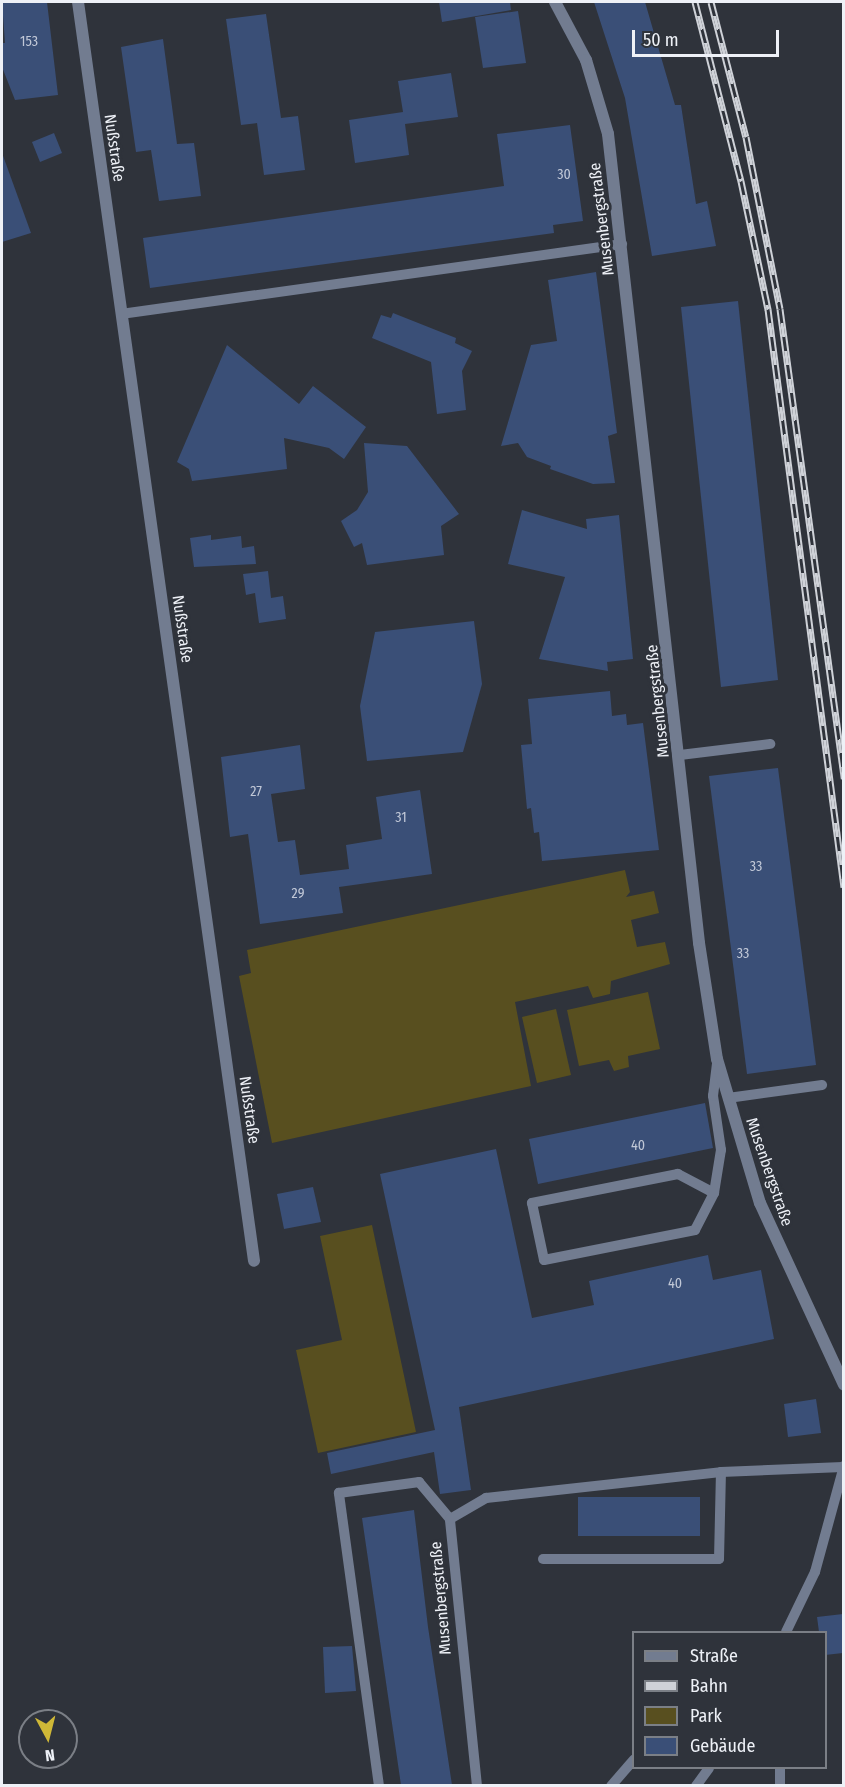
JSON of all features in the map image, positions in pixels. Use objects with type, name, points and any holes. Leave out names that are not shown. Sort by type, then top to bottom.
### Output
[{"type":"street","name":"Nußstraße","points":[[78,2],[254,1261]]},
{"type":"street","name":"Musenbergstraße","points":[[555,2],[586,60],[608,134],[680,754],[699,943],[717,1059],[775,1240],[843,1385]]},
{"type":"lane","points":[[121,314],[622,244]]},
{"type":"lane","points":[[680,754],[770,744]]},
{"type":"lane","points":[[714,1193],[678,1174],[532,1203],[544,1260],[695,1230],[714,1193],[721,1150],[713,1096],[717,1059]]},
{"type":"lane","points":[[728,1098],[822,1085]]},
{"type":"lane","name":"Musenbergstraße","points":[[477,1785],[450,1518],[486,1498],[720,1472],[843,1467],[815,1572],[786,1631]]},
{"type":"lane","points":[[543,1559],[720,1559],[720,1472]]},
{"type":"lane","points":[[379,1785],[339,1493],[419,1482],[450,1518]]},
{"type":"lane","points":[[611,1785],[632,1761]]},
{"type":"lane","points":[[696,1785],[708,1769]]},
{"type":"lane","points":[[780,1769],[780,1785]]},
{"type":"green space","points":[[625,870],[630,892],[626,897],[654,891],[659,913],[631,920],[637,947],[665,942],[670,964],[611,981],[610,994],[593,998],[588,986],[515,1002],[531,1086],[272,1143],[239,976],[251,973],[247,950]]},
{"type":"green space","points":[[648,992],[660,1049],[628,1056],[629,1067],[614,1071],[609,1060],[579,1066],[567,1010]]},
{"type":"green space","points":[[556,1009],[571,1075],[537,1083],[522,1017]]},
{"type":"green space","points":[[372,1225],[416,1432],[318,1453],[296,1350],[342,1340],[320,1236]]},
{"type":"building","points":[[2,2],[47,2],[58,95],[15,100],[2,67],[2,43],[5,43]]},
{"type":"building","points":[[439,2],[510,2],[511,10],[442,22]]},
{"type":"building","points":[[594,2],[645,2],[675,105],[681,105],[696,204],[707,201],[716,246],[652,256],[625,98]]},
{"type":"building","points":[[518,11],[526,63],[483,68],[475,17]]},
{"type":"building","points":[[266,14],[281,118],[298,116],[305,170],[264,175],[257,123],[241,125],[226,19]]},
{"type":"building","points":[[163,39],[177,144],[194,143],[201,196],[159,201],[151,150],[136,152],[121,47]]},
{"type":"building","points":[[451,73],[458,117],[405,124],[409,155],[355,163],[349,120],[403,112],[398,81]]},
{"type":"building","points":[[570,125],[583,221],[553,225],[554,233],[150,288],[143,238],[504,186],[497,134]]},
{"type":"building","points":[[54,133],[62,153],[40,162],[32,142]]},
{"type":"building","points":[[2,153],[31,233],[2,242]]},
{"type":"building","points":[[596,272],[617,433],[608,436],[615,483],[593,484],[550,469],[551,466],[527,457],[518,443],[501,446],[531,345],[557,341],[548,280]]},
{"type":"building","points":[[738,301],[778,680],[721,687],[681,307]]},
{"type":"building","points":[[393,313],[456,338],[455,343],[472,351],[462,371],[466,410],[437,414],[431,362],[372,338],[381,315],[391,318]]},
{"type":"building","points":[[227,345],[299,404],[313,386],[366,427],[344,459],[329,448],[284,438],[287,469],[192,481],[189,469],[177,462]]},
{"type":"building","points":[[364,443],[407,446],[459,514],[441,526],[444,555],[367,565],[362,543],[354,547],[341,521],[357,510],[368,492]]},
{"type":"building","points":[[522,510],[587,529],[586,519],[619,515],[633,659],[607,662],[608,671],[539,659],[565,577],[508,564]]},
{"type":"building","points":[[211,535],[211,540],[241,536],[242,548],[254,546],[256,564],[194,567],[190,538]]},
{"type":"building","points":[[268,571],[271,598],[283,596],[286,619],[259,623],[255,593],[246,595],[243,574]]},
{"type":"building","points":[[474,621],[482,684],[463,752],[367,761],[360,706],[375,632]]},
{"type":"building","points":[[610,691],[612,716],[626,714],[627,725],[643,723],[659,850],[542,861],[539,832],[534,833],[531,808],[527,809],[521,745],[532,744],[528,699]]},
{"type":"building","points":[[300,745],[305,789],[271,794],[278,842],[295,840],[300,875],[349,869],[346,845],[382,839],[376,797],[420,790],[432,874],[339,887],[343,913],[260,924],[248,834],[230,837],[221,757]]},
{"type":"building","points":[[778,768],[816,1065],[747,1074],[709,776]]},
{"type":"building","points":[[705,1103],[713,1148],[538,1184],[529,1139]]},
{"type":"building","points":[[496,1149],[532,1318],[594,1305],[589,1281],[708,1255],[713,1280],[761,1270],[774,1339],[459,1407],[471,1490],[440,1494],[434,1452],[331,1474],[327,1453],[435,1430],[380,1174]]},
{"type":"building","points":[[313,1187],[321,1222],[284,1229],[277,1194]]},
{"type":"building","points":[[816,1399],[821,1433],[788,1437],[784,1404]]},
{"type":"building","points":[[578,1497],[700,1497],[700,1536],[578,1536]]},
{"type":"building","points":[[414,1510],[428,1627],[452,1785],[401,1785],[362,1518]]},
{"type":"building","points":[[843,1614],[843,1653],[827,1655],[827,1631],[819,1631],[817,1617]]},
{"type":"building","points":[[352,1646],[356,1691],[325,1693],[323,1647]]},
{"type":"railway","points":[[695,2],[741,181],[768,309],[844,887]]},
{"type":"railway","points":[[711,2],[746,137],[780,309],[844,779]]}]
